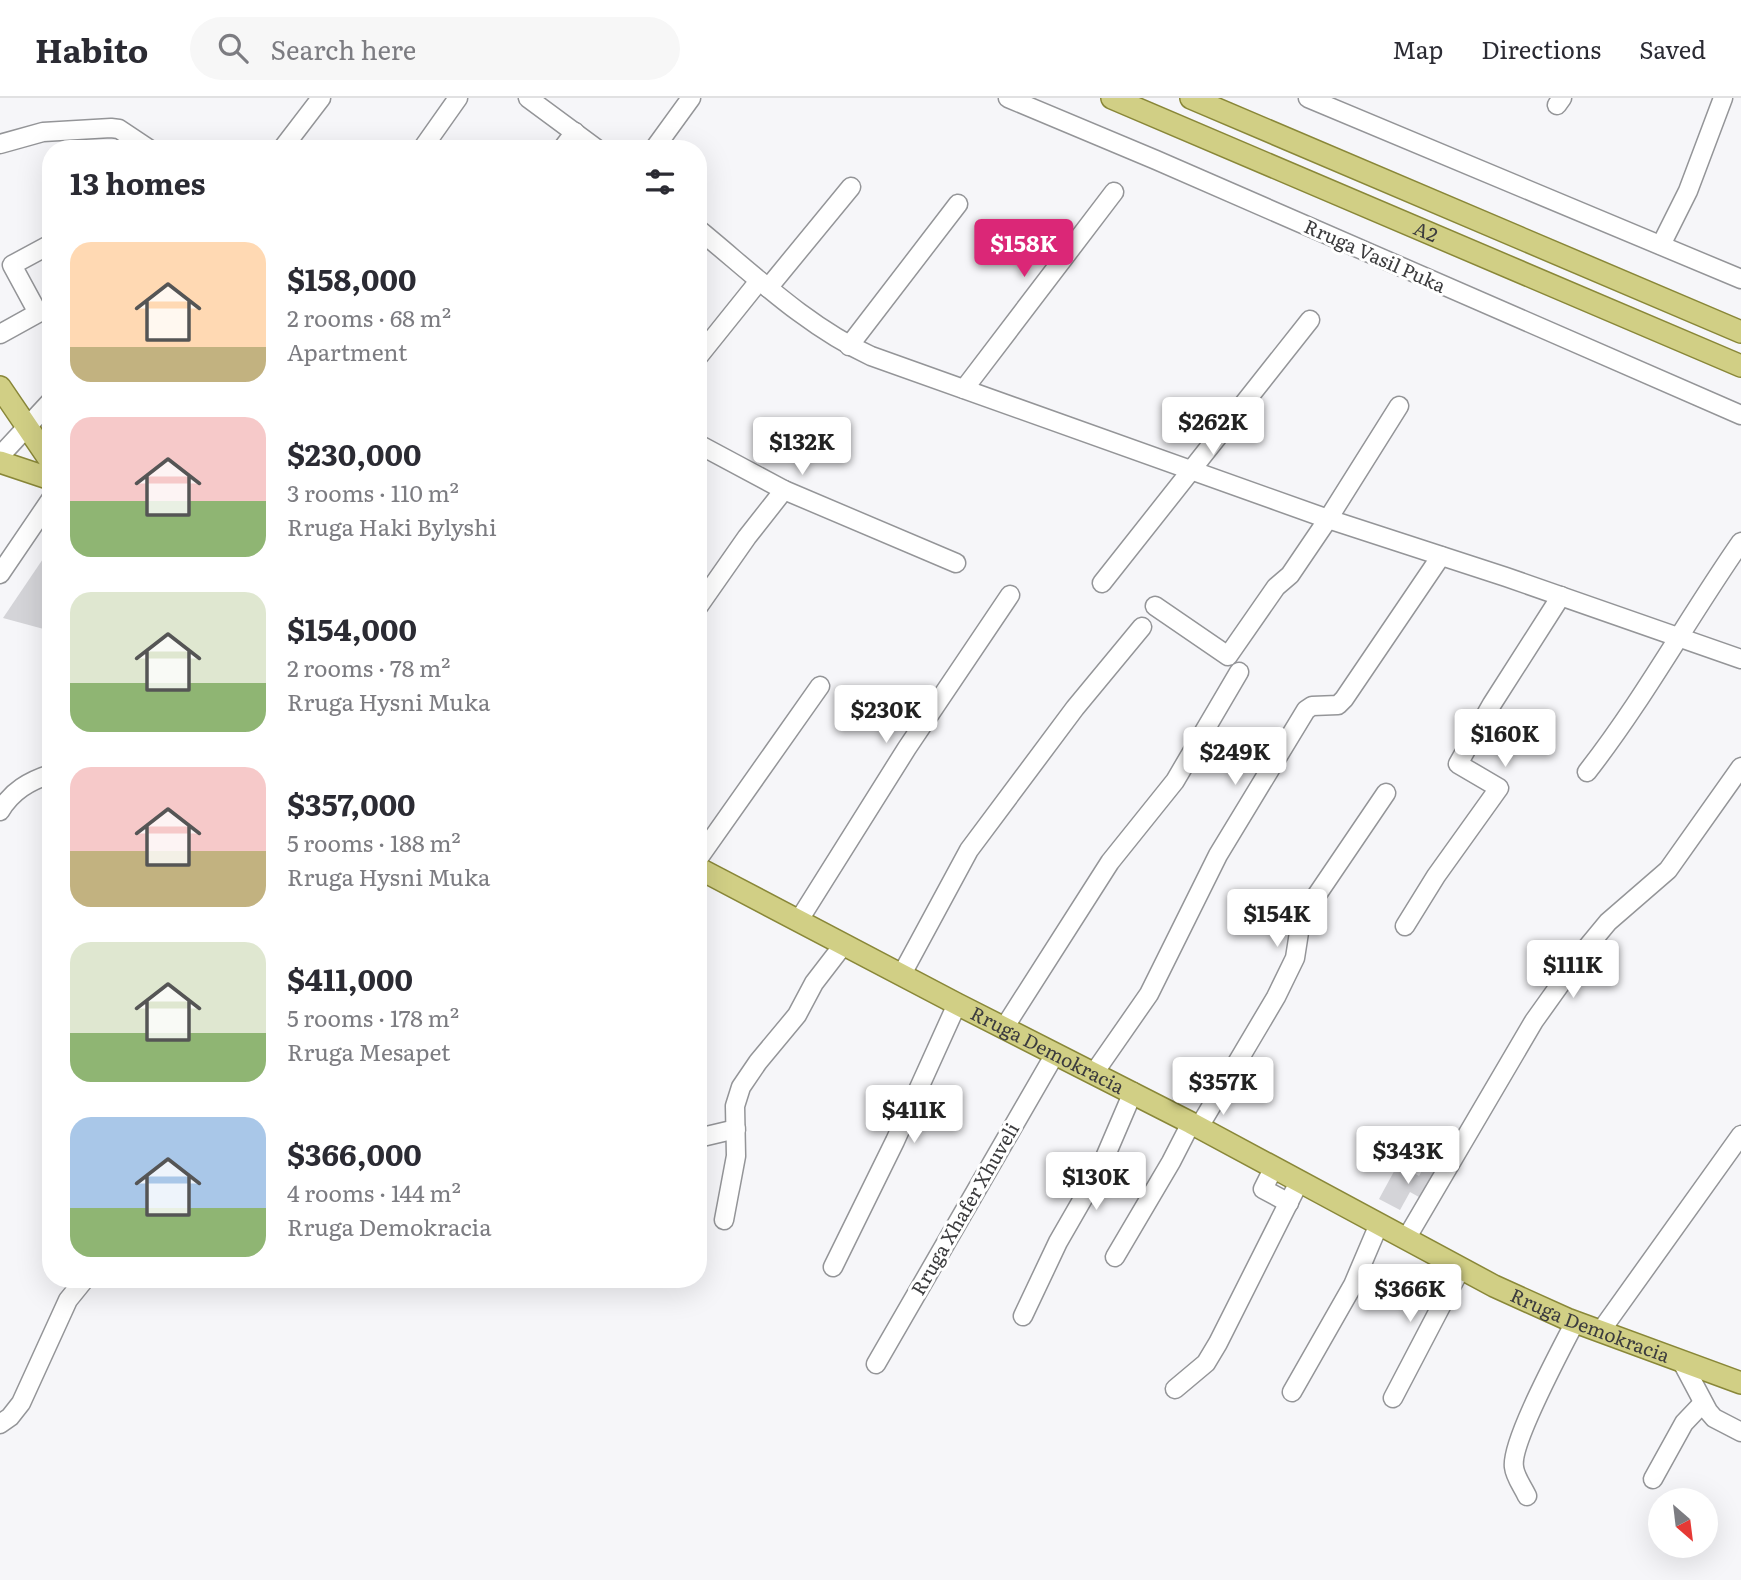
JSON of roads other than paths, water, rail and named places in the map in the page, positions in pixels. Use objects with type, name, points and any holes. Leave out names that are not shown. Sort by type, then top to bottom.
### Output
[{"type":"main road","name":"A2","points":[[1112,98],[1741,366]]},
{"type":"main road","name":"A2","points":[[1191,98],[1741,332]]},
{"type":"main road","points":[[0,387],[42,448]]},
{"type":"main road","points":[[0,462],[42,476]]},
{"type":"main road","name":"Rruga Demokracia","points":[[707,873],[1195,1125],[1494,1286],[1574,1322],[1741,1383]]},
{"type":"street","points":[[289,140],[321,98]]},
{"type":"street","points":[[428,140],[458,98]]},
{"type":"street","points":[[528,98],[585,140]]},
{"type":"street","points":[[661,140],[691,98]]},
{"type":"street","name":"Rruga Vasil Puka","points":[[1008,98],[1741,415]]},
{"type":"street","points":[[1308,98],[1741,279]]},
{"type":"street","points":[[1661,245],[1688,191],[1723,98]]},
{"type":"street","points":[[0,144],[43,132],[111,128],[119,129],[136,140]]},
{"type":"street","points":[[569,140],[575,132]]},
{"type":"street","points":[[707,347],[851,187]]},
{"type":"street","points":[[964,389],[1114,192]]},
{"type":"street","points":[[849,346],[958,204]]},
{"type":"street","points":[[707,236],[797,310],[849,346],[1328,519],[1562,596],[1741,659]]},
{"type":"street","points":[[0,334],[38,313],[12,265],[42,249]]},
{"type":"street","points":[[1102,583],[1310,320]]},
{"type":"street","points":[[1155,606],[1228,656],[1276,587],[1290,575],[1399,406]]},
{"type":"street","points":[[0,456],[42,410]]},
{"type":"street","points":[[707,449],[783,490],[956,563]]},
{"type":"street","points":[[707,594],[783,490]]},
{"type":"street","points":[[0,574],[42,512]]},
{"type":"street","points":[[1587,772],[1622,727],[1741,542]]},
{"type":"street","points":[[1094,1073],[1149,994],[1217,855],[1306,710],[1312,706],[1338,705],[1344,699],[1441,556]]},
{"type":"street","points":[[799,920],[907,748],[1010,595]]},
{"type":"street","points":[[1405,926],[1436,876],[1499,788],[1458,764],[1492,704],[1562,596]]},
{"type":"street","points":[[902,974],[969,850],[1075,708],[1142,627]]},
{"type":"street","points":[[1004,1028],[1110,862],[1175,781],[1239,672]]},
{"type":"street","points":[[707,846],[820,686]]},
{"type":"street","points":[[1406,1239],[1474,1120],[1541,1011],[1608,922],[1668,870],[1741,767]]},
{"type":"street","points":[[0,811],[14,793],[42,778]]},
{"type":"street","points":[[1115,1256],[1276,997],[1295,958],[1300,926],[1306,911],[1386,793]]},
{"type":"street","points":[[724,1220],[736,1156],[735,1106],[741,1087],[797,1015],[814,984],[844,944]]},
{"type":"street","points":[[833,1267],[895,1141],[957,1004]]},
{"type":"street","name":"Rruga Xhafer Xhuveli","points":[[876,1364],[1055,1054]]},
{"type":"street","points":[[1023,1316],[1063,1233],[1100,1169],[1133,1093]]},
{"type":"street","points":[[707,1137],[736,1129]]},
{"type":"street","points":[[1600,1332],[1741,1135]]},
{"type":"street","points":[[1273,1169],[1263,1189],[1289,1203]]},
{"type":"street","points":[[1175,1389],[1206,1363],[1218,1343],[1299,1182]]},
{"type":"street","points":[[1292,1392],[1353,1285],[1379,1224]]},
{"type":"street","points":[[1393,1398],[1461,1268]]},
{"type":"street","points":[[0,1424],[10,1417],[21,1403],[68,1300],[78,1288]]},
{"type":"street","points":[[1527,1496],[1513,1466],[1515,1455],[1528,1420],[1574,1322]]},
{"type":"street","points":[[1682,1362],[1703,1404],[1714,1418],[1741,1432]]},
{"type":"street","points":[[1653,1479],[1684,1423],[1703,1404]]}]
